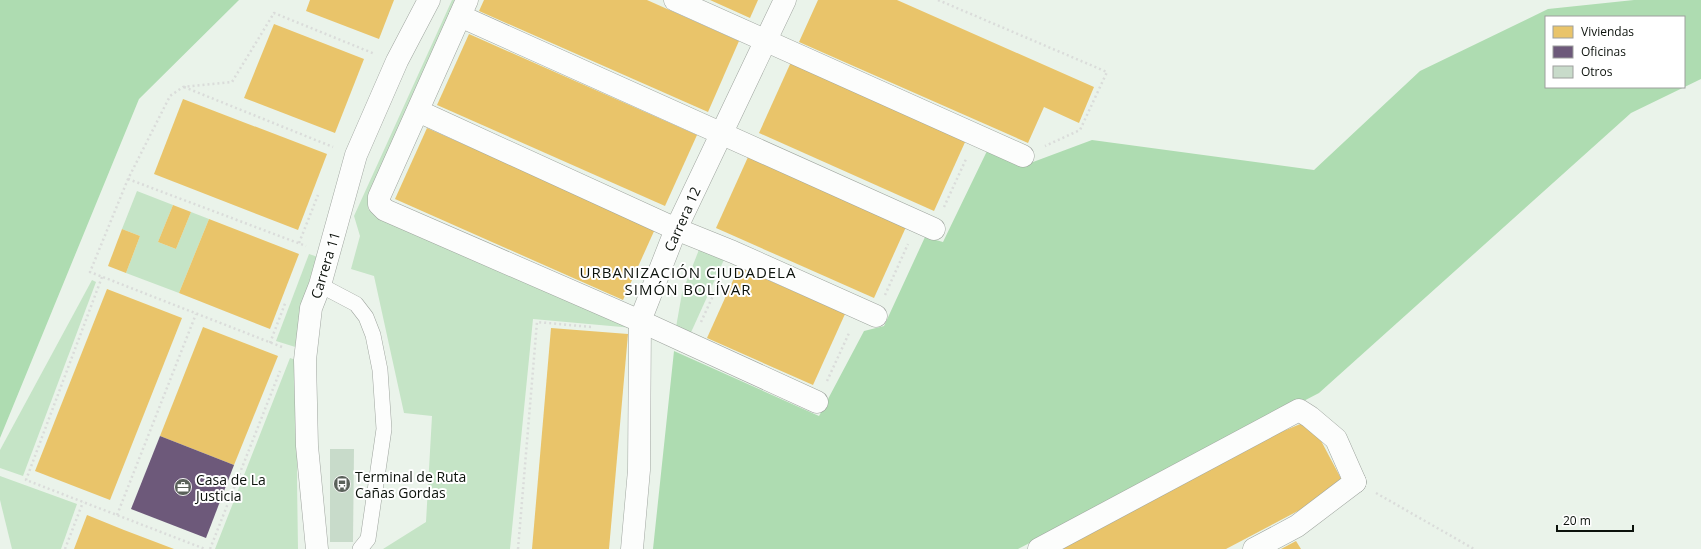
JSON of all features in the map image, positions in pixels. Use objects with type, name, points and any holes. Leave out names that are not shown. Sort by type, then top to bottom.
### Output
[{"type":"street","name":"Carrera 11","points":[[316,549],[307,446],[296,355],[329,255],[356,155],[397,61],[429,0]]},
{"type":"street","points":[[675,0],[1023,156]]},
{"type":"street","name":"Carrera 12","points":[[632,549],[640,470],[640,321],[676,229],[786,0]]},
{"type":"street","points":[[817,402],[640,321],[385,210],[379,204],[379,197],[464,8],[722,133],[926,225]]},
{"type":"street","points":[[418,111],[676,229],[733,252],[868,312]]},
{"type":"street","points":[[1039,549],[1299,410],[1310,417],[1336,439],[1354,482],[1297,526],[1254,549]]},
{"type":"lane","points":[[320,285],[356,304],[366,317],[373,335],[380,370],[384,429],[368,539],[360,549]]},
{"type":"path","points":[[938,0],[1106,72],[1080,130],[1023,156]]},
{"type":"path","points":[[210,549],[296,355],[90,272],[128,179],[170,96],[183,87],[232,82],[274,13],[397,61]]},
{"type":"path","points":[[183,87],[356,155]]},
{"type":"path","points":[[817,402],[868,312],[926,225],[977,135]]},
{"type":"path","points":[[128,179],[329,255]]},
{"type":"path","points":[[691,344],[733,252]]},
{"type":"path","points":[[102,277],[26,480],[205,549]]},
{"type":"path","points":[[117,515],[196,314]]},
{"type":"path","points":[[518,549],[537,322]]},
{"type":"path","points":[[1354,482],[1474,549]]},
{"type":"path","points":[[65,549],[83,502]]},
{"type":"green space","points":[[0,0],[239,0],[139,99],[0,438]]},
{"type":"green space","points":[[452,0],[462,0],[368,209],[634,322],[633,328],[533,319],[510,549],[383,549],[426,522],[432,416],[404,413],[374,276],[351,269],[360,236],[354,216]]},
{"type":"green space","points":[[1634,0],[1701,0],[1701,79],[1685,87],[1685,16],[1545,16],[1545,88],[1682,88],[1631,113],[1319,393],[1018,549],[653,549],[674,351],[819,416],[864,331],[884,326],[925,237],[943,242],[987,151],[1025,165],[1092,140],[1314,170],[1420,71],[1548,9]]},
{"type":"green space","points":[[137,191],[173,205],[158,242],[176,249],[191,212],[209,219],[179,293],[126,273],[140,236],[122,229]]},
{"type":"green space","points":[[702,242],[727,253],[688,339],[675,333],[682,293]]},
{"type":"green space","points":[[309,254],[321,258],[305,350],[276,341]]},
{"type":"green space","points":[[92,280],[96,282],[23,476],[0,468],[0,450]]},
{"type":"green space","points":[[290,358],[299,361],[297,480],[298,549],[215,549]]},
{"type":"green space","points":[[0,476],[77,504],[61,549],[12,549],[0,500]]},
{"type":"building: Viviendas","points":[[310,0],[394,0],[379,39],[306,11]]},
{"type":"building: Viviendas","points":[[484,0],[647,0],[739,41],[708,112],[479,11]]},
{"type":"building: Viviendas","points":[[710,0],[758,0],[750,18]]},
{"type":"building: Viviendas","points":[[818,0],[897,0],[1094,87],[1079,123],[1044,107],[1028,143],[799,42]]},
{"type":"building: Viviendas","points":[[274,24],[364,59],[335,133],[244,98]]},
{"type":"building: Viviendas","points":[[469,34],[697,135],[665,206],[437,105]]},
{"type":"building: Viviendas","points":[[791,62],[966,140],[934,211],[759,133]]},
{"type":"building: Viviendas","points":[[183,99],[327,154],[298,230],[154,174]]},
{"type":"building: Viviendas","points":[[427,128],[655,229],[623,300],[395,199]]},
{"type":"building: Viviendas","points":[[748,157],[906,227],[874,298],[716,228]]},
{"type":"building: Viviendas","points":[[173,205],[191,212],[176,249],[158,242]]},
{"type":"building: Viviendas","points":[[209,219],[299,254],[270,329],[179,293]]},
{"type":"building: Viviendas","points":[[122,229],[140,236],[126,273],[108,266]]},
{"type":"building: Viviendas","points":[[739,267],[845,314],[813,385],[707,338]]},
{"type":"building: Viviendas","points":[[107,289],[182,318],[110,500],[35,471]]},
{"type":"building: Viviendas","points":[[203,327],[278,356],[234,465],[160,436]]},
{"type":"building: Viviendas","points":[[551,328],[628,334],[609,549],[532,549]]},
{"type":"building: Viviendas","points":[[1310,420],[1345,486],[1226,549],[1060,549],[1281,432]]},
{"type":"building: Viviendas","points":[[87,515],[124,530],[174,549],[74,549]]},
{"type":"building: Viviendas","points":[[1296,541],[1301,549],[1281,549]]},
{"type":"building: Oficinas","name":"Casa de La Justicia","points":[[160,436],[234,465],[206,538],[131,509]]},
{"type":"building: Otros","name":"Terminal de Ruta Cañas Gordas","points":[[330,449],[354,449],[353,542],[330,542]]},
{"type":"place","name":"Terminal de Ruta Cañas Gordas","points":[[342,484]]},
{"type":"place","name":"Casa de La Justicia","points":[[183,487]]},
{"type":"district","name":"URBANIZACIÓN CIUDADELA SIMÓN BOLÍVAR","points":[[688,280]]}]
